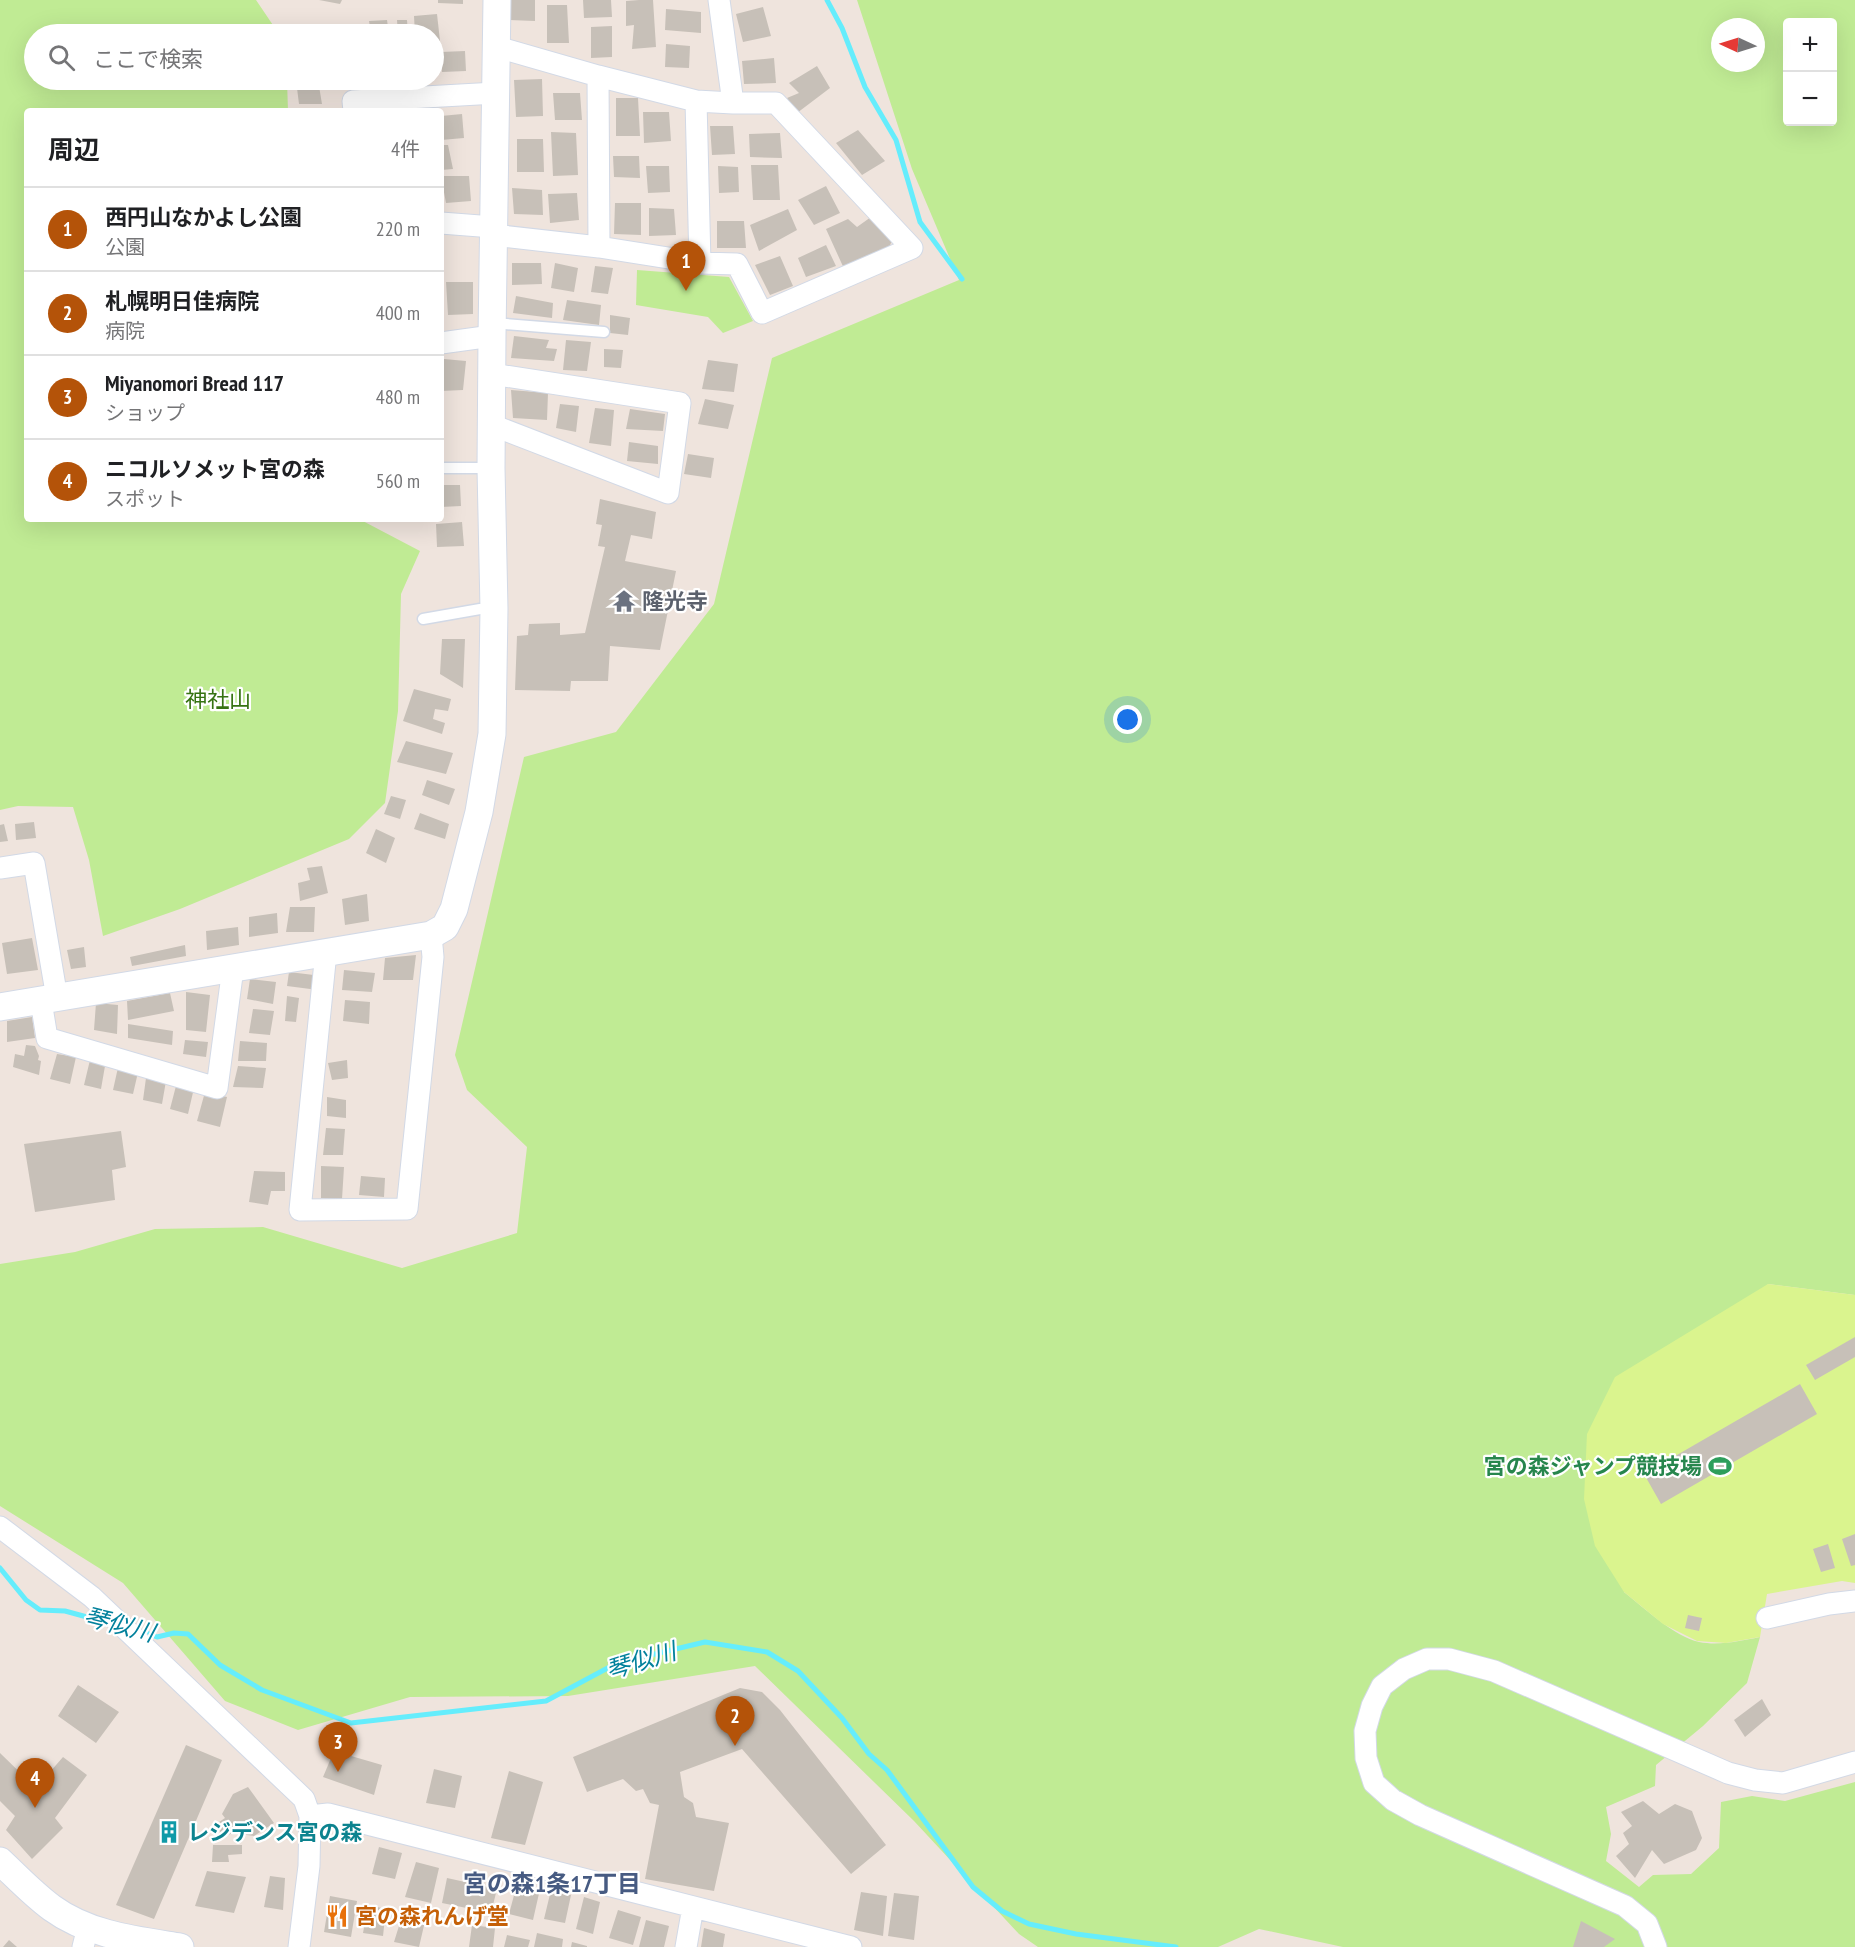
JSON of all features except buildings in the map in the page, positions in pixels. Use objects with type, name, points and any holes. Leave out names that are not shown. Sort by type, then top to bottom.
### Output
[{"type":"street","points":[[0,1007],[431,935],[446,927],[454,909],[479,812],[492,734],[494,609],[491,468],[497,0]]},
{"type":"street","points":[[719,0],[733,103]]},
{"type":"street","points":[[444,223],[700,263],[737,264],[762,313],[912,248],[776,103],[696,101],[498,47]]},
{"type":"street","points":[[598,76],[599,247]]},
{"type":"street","points":[[353,108],[352,102],[496,93]]},
{"type":"street","points":[[696,101],[700,263]]},
{"type":"street","points":[[444,342],[492,330]]},
{"type":"street","points":[[492,374],[680,403],[668,493],[492,426]]},
{"type":"street","points":[[0,868],[34,863],[49,999],[46,1038],[217,1088],[233,968]]},
{"type":"street","points":[[326,952],[300,1210],[407,1209],[433,957],[431,935]]},
{"type":"street","points":[[0,1527],[92,1597],[304,1799],[310,1816],[309,1866],[300,1947]]},
{"type":"street","points":[[1767,1618],[1829,1604],[1855,1601]]},
{"type":"street","points":[[1656,1947],[1647,1924],[1625,1906],[1420,1815],[1393,1800],[1374,1782],[1366,1758],[1365,1731],[1372,1706],[1382,1686],[1404,1669],[1427,1659],[1449,1659],[1494,1671],[1728,1773],[1755,1780],[1783,1783],[1855,1762]]},
{"type":"street","points":[[310,1816],[328,1815],[851,1947]]},
{"type":"street","points":[[0,1861],[85,1937],[135,1940],[180,1947]]},
{"type":"street","points":[[686,1947],[693,1907]]},
{"type":"lane","points":[[492,330],[604,332]]},
{"type":"lane","points":[[444,468],[491,468]]},
{"type":"lane","points":[[423,620],[480,609],[494,609]]},
{"type":"green space","name":"神社山","points":[[0,0],[256,0],[272,24],[24,24],[24,90],[287,90],[288,108],[24,108],[24,522],[365,522],[420,551],[401,594],[398,711],[385,803],[349,839],[180,909],[103,936],[89,860],[73,807],[18,806],[0,810]]},
{"type":"green space","points":[[857,0],[1855,0],[1855,1295],[1768,1284],[1624,1592],[1660,1621],[1680,1634],[1699,1642],[1730,1642],[1760,1637],[1747,1683],[1703,1726],[1656,1765],[1655,1786],[1606,1807],[1611,1834],[1606,1861],[1639,1887],[1653,1875],[1691,1874],[1719,1848],[1721,1802],[1752,1796],[1785,1801],[1855,1782],[1855,1947],[1343,1947],[1259,1929],[1218,1947],[1038,1947],[1019,1934],[914,1821],[755,1666],[568,1696],[410,1697],[298,1730],[225,1701],[123,1583],[0,1506],[0,1264],[75,1252],[155,1229],[263,1227],[402,1268],[517,1233],[527,1147],[467,1090],[455,1055],[524,757],[616,732],[714,604],[772,358],[959,280],[912,169]]},
{"type":"green space","points":[[637,270],[729,277],[753,321],[723,333],[708,317],[636,305]]},
{"type":"green space","name":"宮の森ジャンプ競技場","points":[[1768,1284],[1855,1295],[1855,1583],[1842,1581],[1767,1594],[1760,1637],[1726,1643],[1697,1641],[1663,1624],[1624,1592],[1595,1546],[1584,1499],[1587,1434],[1615,1377]]},
{"type":"waterway","points":[[827,0],[842,28],[865,87],[896,140],[920,222],[962,279]]},
{"type":"waterway","name":"琴似川","points":[[0,1568],[26,1600],[40,1610],[65,1611],[109,1623]]},
{"type":"waterway","name":"琴似川","points":[[138,1630],[157,1637],[174,1633],[188,1634],[220,1665],[262,1690],[351,1723],[546,1701],[617,1663],[705,1642],[767,1652],[798,1671],[842,1718],[869,1754],[887,1770],[973,1887],[1002,1911],[1029,1924],[1076,1934],[1176,1947]]},
{"type":"place","name":"西円山なかよし公園","points":[[686,291]]},
{"type":"place","name":"隆光寺","points":[[624,601]]},
{"type":"place","name":"宮の森ジャンプ競技場","points":[[1720,1466]]},
{"type":"place","name":"札幌明日佳病院","points":[[735,1746]]},
{"type":"place","name":"Miyanomori Bread 117","points":[[338,1772]]},
{"type":"place","name":"ニコルソメット宮の森","points":[[35,1808]]},
{"type":"place","name":"レジデンス宮の森","points":[[169,1832]]},
{"type":"place","name":"宮の森れんげ堂","points":[[337,1916]]},
{"type":"district","name":"宮の森1条17丁目","points":[[552,1884]]}]
